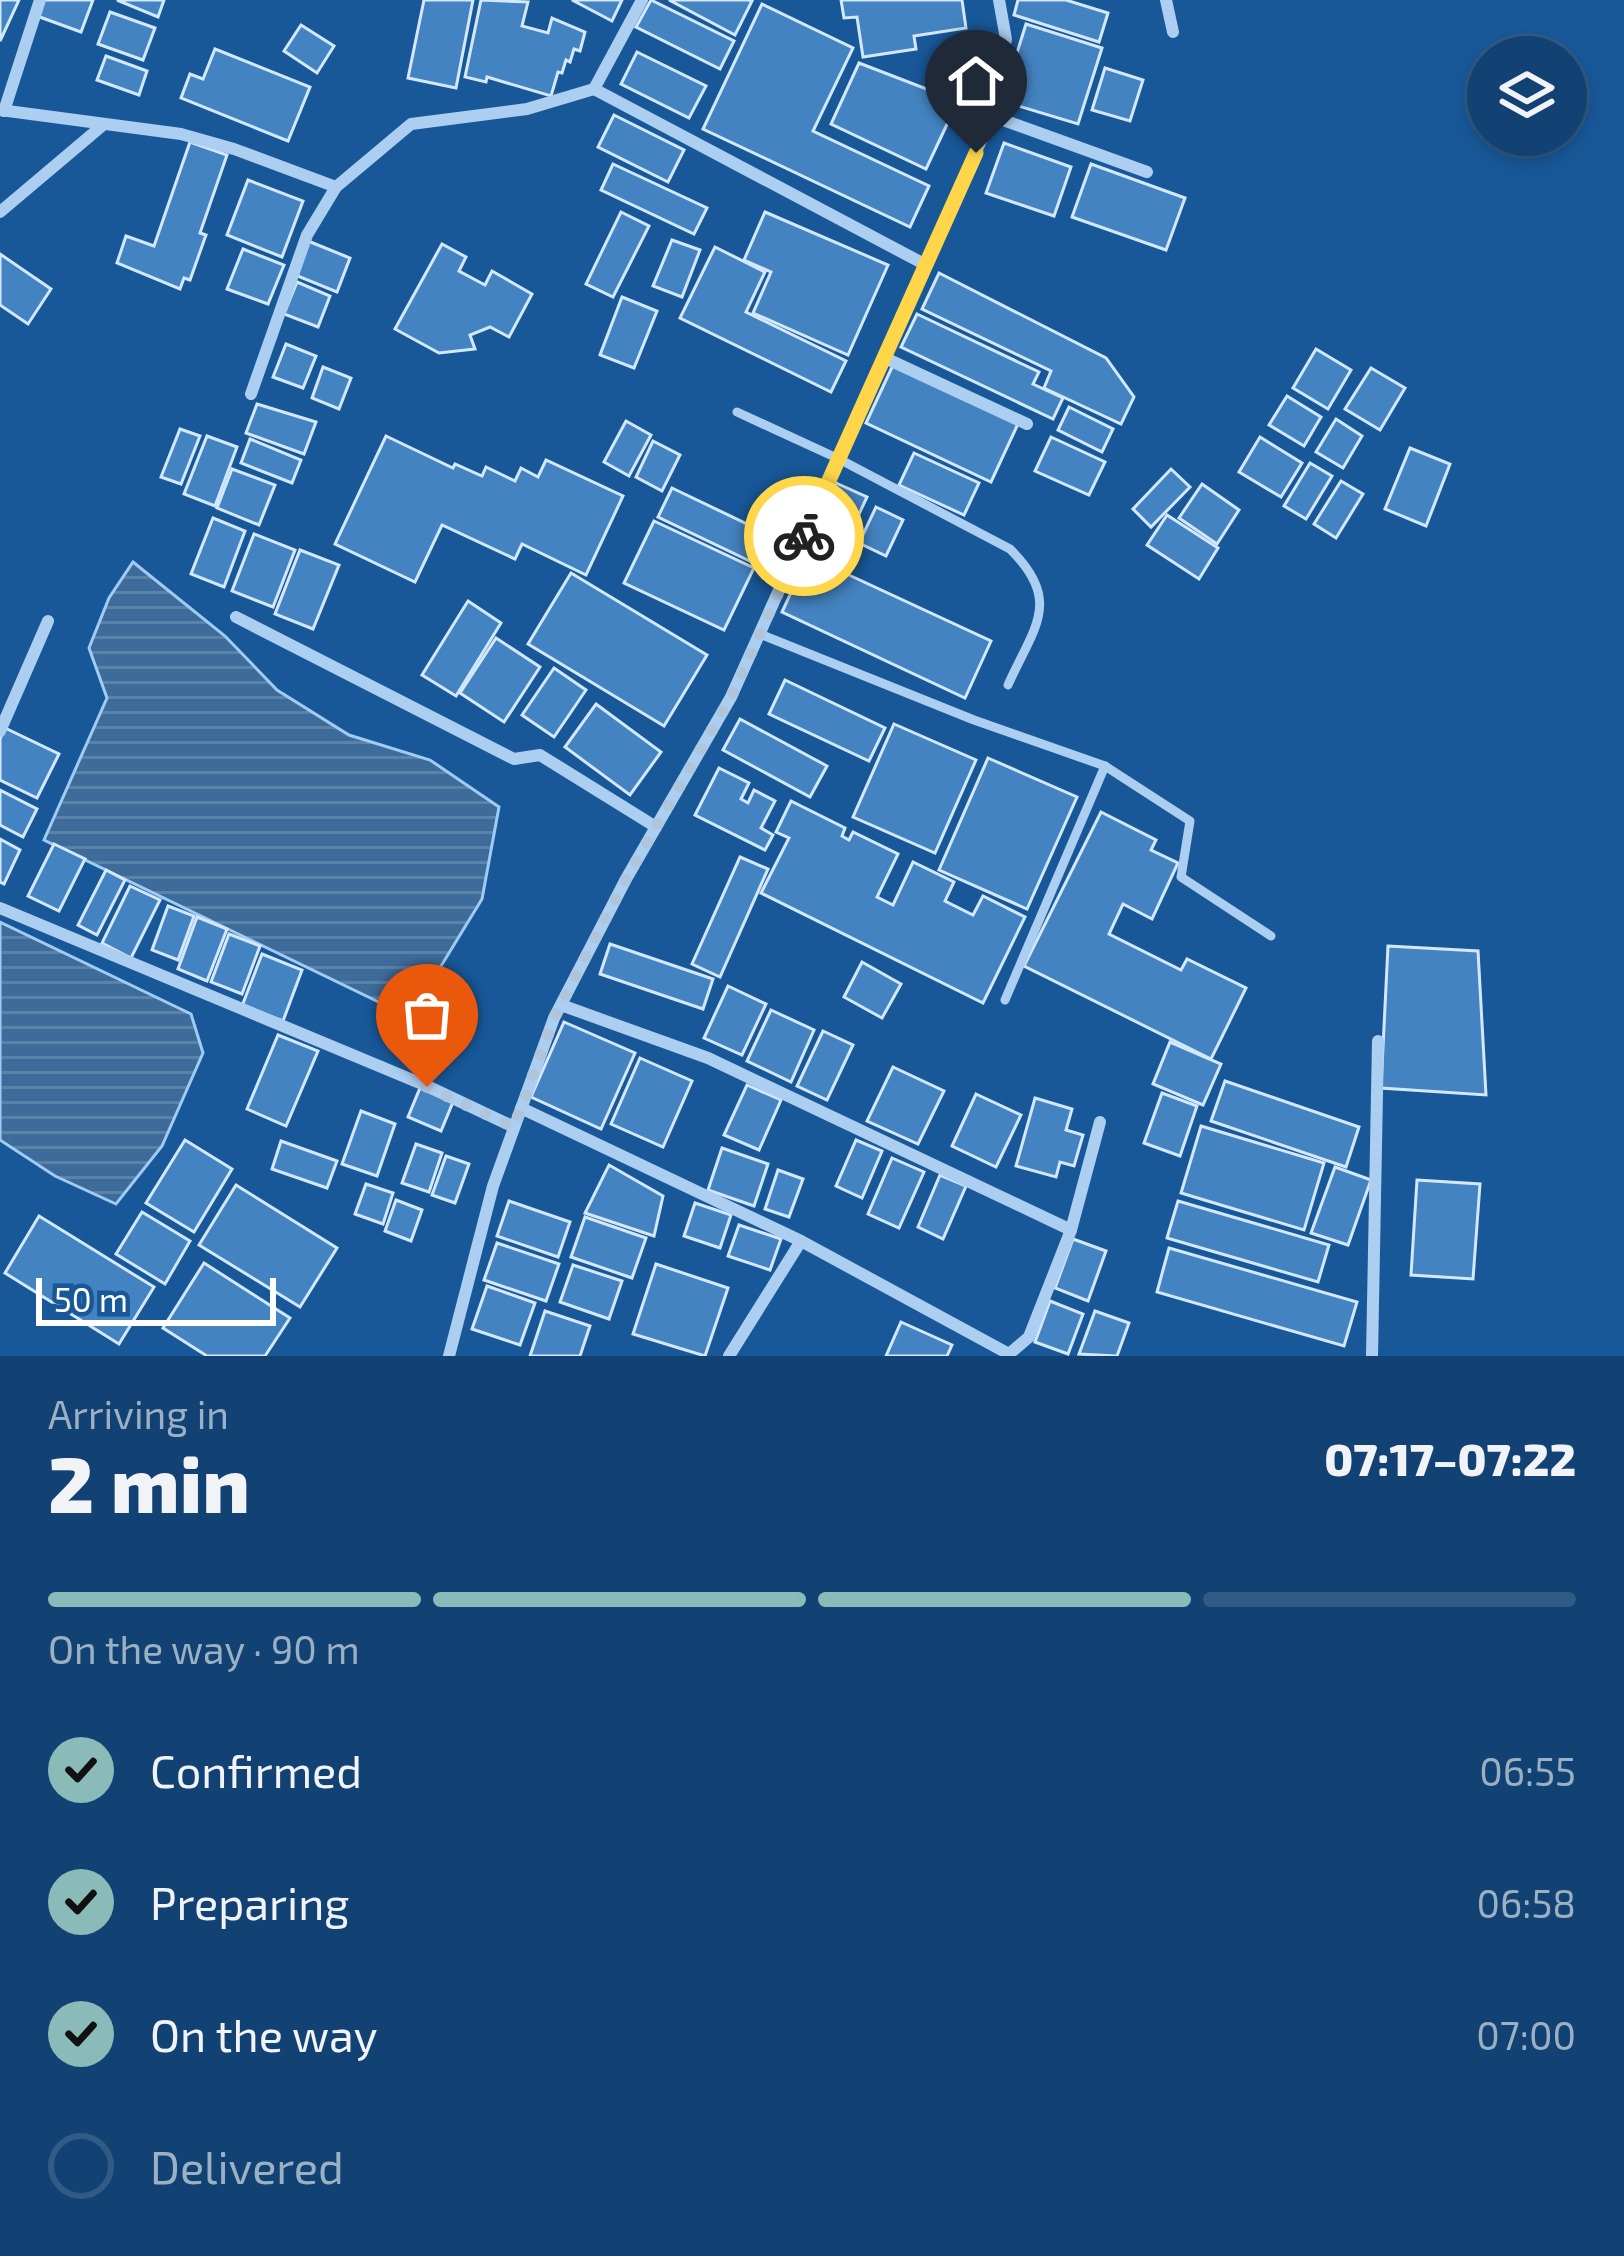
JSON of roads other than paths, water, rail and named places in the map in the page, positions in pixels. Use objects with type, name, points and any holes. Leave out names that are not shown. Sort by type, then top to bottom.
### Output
[{"type":"street","points":[[40,0],[2,110],[182,134],[336,187]]},
{"type":"street","points":[[594,89],[642,0]]},
{"type":"street","points":[[449,1356],[493,1186],[561,1005],[731,697],[992,116],[1006,40],[999,0]]},
{"type":"street","points":[[1166,0],[1174,32]]},
{"type":"street","points":[[251,394],[307,235],[336,187],[411,124],[527,109],[594,89],[926,265]]},
{"type":"street","points":[[992,116],[1147,172]]},
{"type":"street","points":[[0,212],[103,125]]},
{"type":"street","points":[[884,358],[1027,424]]},
{"type":"street","points":[[236,617],[514,759],[540,755],[656,827]]},
{"type":"street","points":[[0,731],[48,621]]},
{"type":"street","points":[[0,908],[514,1127]]},
{"type":"street","points":[[561,1005],[708,1058],[1070,1230]]},
{"type":"street","points":[[1372,1356],[1378,1041]]},
{"type":"street","points":[[521,1108],[801,1241],[1009,1354],[1028,1337],[1070,1230],[1100,1122]]},
{"type":"street","points":[[729,1356],[801,1241]]},
{"type":"lane","points":[[737,412],[839,459],[1010,549],[1029,567],[1041,592],[1040,613],[1008,685]]},
{"type":"lane","points":[[760,634],[974,720],[1105,766],[1190,821],[1181,877],[1270,936]]},
{"type":"lane","points":[[1005,1000],[1105,766]]},
{"type":"water","points":[[133,562],[225,636],[277,690],[349,735],[430,760],[499,807],[482,899],[438,971],[387,1006],[44,840],[107,698],[89,648],[109,598]]},
{"type":"water","points":[[0,922],[191,1014],[203,1053],[162,1146],[116,1204],[55,1176],[0,1140]]}]
